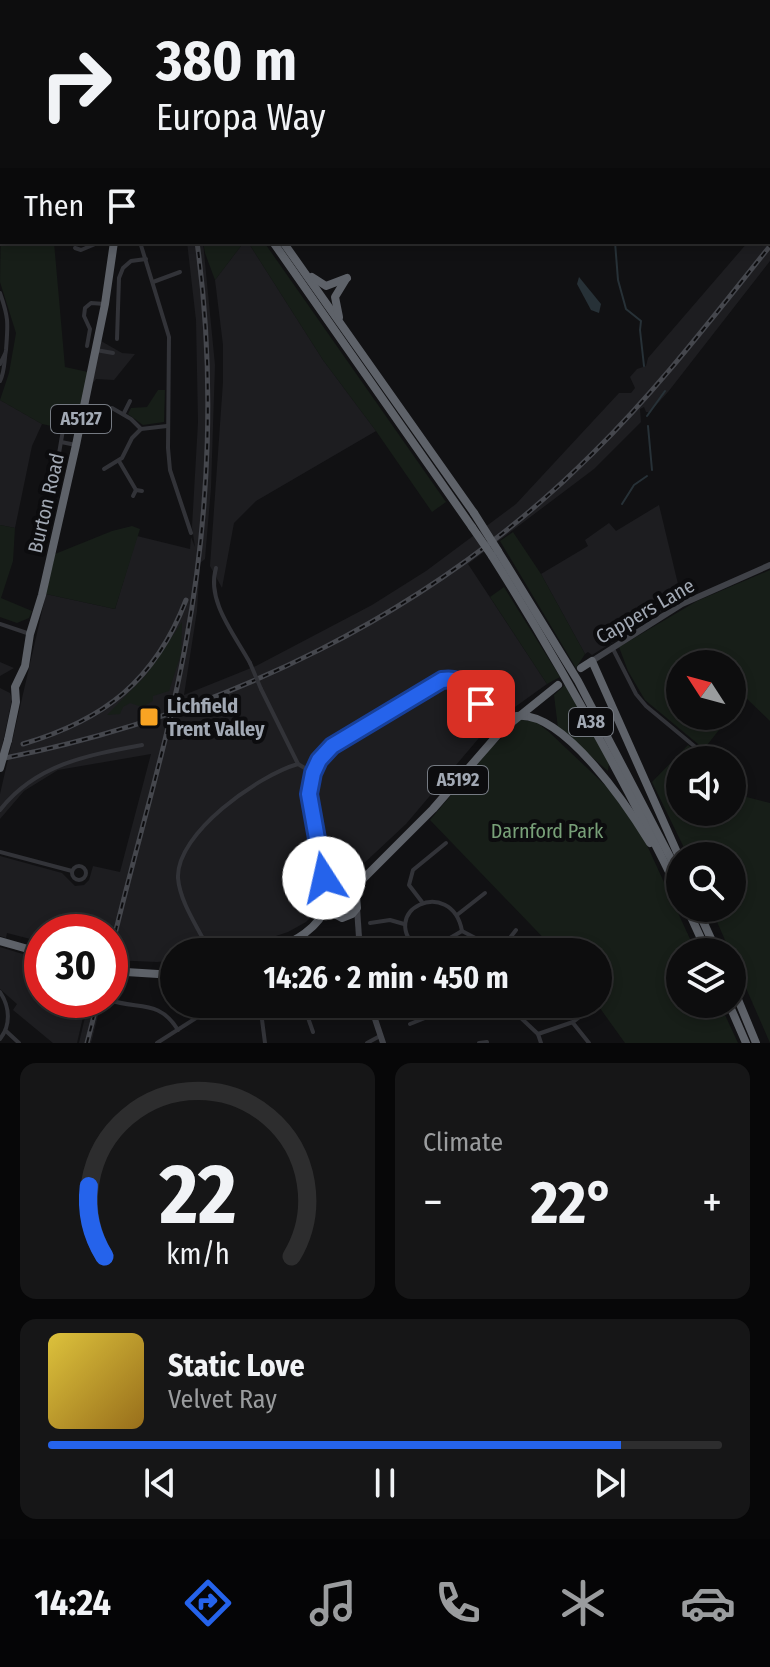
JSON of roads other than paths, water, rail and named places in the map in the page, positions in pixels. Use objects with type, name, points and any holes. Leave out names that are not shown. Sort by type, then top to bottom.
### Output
[{"type":"highway","name":"Burton Road","points":[[0,768],[16,702],[15,687],[25,666],[76,445],[88,343],[105,304],[114,244]]},
{"type":"highway","name":"A38","points":[[274,244],[472,527],[495,554],[578,681],[666,849]]},
{"type":"highway","name":"A38","points":[[284,244],[474,513],[573,689],[666,866]]},
{"type":"highway","points":[[289,251],[319,284],[326,286],[347,278],[338,291],[335,303],[348,334]]},
{"type":"highway","points":[[592,661],[672,842]]},
{"type":"highway","name":"Cappers Lane","points":[[581,668],[592,661]]},
{"type":"highway","name":"A5192","points":[[356,896],[362,880],[433,809],[477,757],[517,716],[558,685]]},
{"type":"highway","points":[[533,704],[535,717]]},
{"type":"highway","points":[[517,716],[535,717],[575,747],[609,781],[666,871]]},
{"type":"highway","name":"A5192","points":[[339,888],[362,880]]},
{"type":"highway","points":[[296,938],[317,924],[331,893],[339,888],[349,889],[356,896],[357,908],[299,938]]},
{"type":"highway","points":[[328,902],[331,912],[342,918]]},
{"type":"highway","points":[[0,941],[24,948]]},
{"type":"highway","points":[[128,972],[160,974]]},
{"type":"highway","points":[[735,1018],[746,1043]]},
{"type":"highway","points":[[746,1018],[756,1043]]},
{"type":"street","points":[[75,248],[81,252],[96,244]]},
{"type":"street","points":[[141,244],[169,337],[167,426],[170,470],[191,533]]},
{"type":"street","points":[[117,339],[114,331],[120,273],[131,261],[146,259]]},
{"type":"street","points":[[153,282],[176,272]]},
{"type":"street","points":[[0,293],[9,329],[0,381]]},
{"type":"street","points":[[105,304],[91,303],[85,308],[84,316],[90,329],[88,343],[113,353]]},
{"type":"street","points":[[0,364],[5,354]]},
{"type":"street","points":[[123,413],[130,401]]},
{"type":"street","points":[[112,408],[123,413],[141,429]]},
{"type":"street","points":[[104,469],[119,461],[141,429],[167,426]]},
{"type":"street","points":[[59,463],[63,430]]},
{"type":"street","points":[[61,442],[76,445]]},
{"type":"street","points":[[119,461],[139,490],[133,496]]},
{"type":"street","name":"Cappers Lane","points":[[592,661],[682,604],[770,565]]},
{"type":"street","points":[[216,568],[212,580],[215,598],[298,764],[313,773]]},
{"type":"street","points":[[215,598],[223,594]]},
{"type":"street","points":[[0,624],[30,634]]},
{"type":"street","points":[[612,647],[636,694],[694,746]]},
{"type":"street","points":[[328,902],[310,806],[310,785],[319,760],[332,746],[442,680],[457,680],[467,685],[487,712]]},
{"type":"street","points":[[0,810],[23,785],[54,767],[142,745]]},
{"type":"street","points":[[203,938],[180,890],[178,874],[182,857],[218,812],[242,791],[298,764]]},
{"type":"street","points":[[422,902],[409,885],[410,876],[446,843]]},
{"type":"street","points":[[0,852],[72,871]]},
{"type":"street","points":[[324,878],[339,888]]},
{"type":"street","points":[[457,915],[485,893]]},
{"type":"street","points":[[408,938],[404,924],[409,914],[422,902],[435,901],[445,904],[457,915],[462,931],[475,938]]},
{"type":"street","points":[[357,908],[358,938]]},
{"type":"street","points":[[342,918],[356,926]]},
{"type":"street","points":[[370,923],[390,920],[404,924]]},
{"type":"street","points":[[510,938],[516,930]]},
{"type":"street","points":[[450,938],[462,931]]},
{"type":"street","points":[[0,1039],[6,1031],[8,1015],[2,994]]},
{"type":"street","points":[[128,1004],[158,1009],[169,1016],[178,1030]]},
{"type":"street","points":[[158,1043],[197,1018]]},
{"type":"street","points":[[262,1018],[265,1043]]},
{"type":"street","points":[[308,1018],[313,1032]]},
{"type":"street","points":[[367,1043],[382,1040],[375,1018]]},
{"type":"street","points":[[410,1024],[425,1018]]},
{"type":"street","points":[[521,1018],[538,1034],[541,1043]]},
{"type":"street","points":[[538,1034],[578,1018]]},
{"type":"street","points":[[573,1022],[589,1043]]},
{"type":"street","points":[[6,1031],[19,1043]]},
{"type":"street","points":[[479,1043],[487,1041]]},
{"type":"waterway","points":[[615,244],[618,280],[626,309],[641,321],[644,366]]},
{"type":"waterway","points":[[647,416],[665,391]]},
{"type":"waterway","points":[[648,426],[652,470]]},
{"type":"waterway","points":[[622,504],[634,485],[647,476]]},
{"type":"railway","points":[[120,914],[178,682],[200,543],[208,392],[197,244]]},
{"type":"railway","points":[[0,759],[83,740],[164,715],[243,685],[319,650],[393,609],[464,563],[530,511],[617,429],[770,246]]},
{"type":"railway","points":[[23,744],[78,723],[123,693],[159,653],[186,600]]},
{"type":"railway","points":[[87,1043],[93,1018]]},
{"type":"place","name":"Lichfield Trent Valley","points":[[149,717]]},
{"type":"park label","name":"Darnford Park","points":[[547,831]]}]
